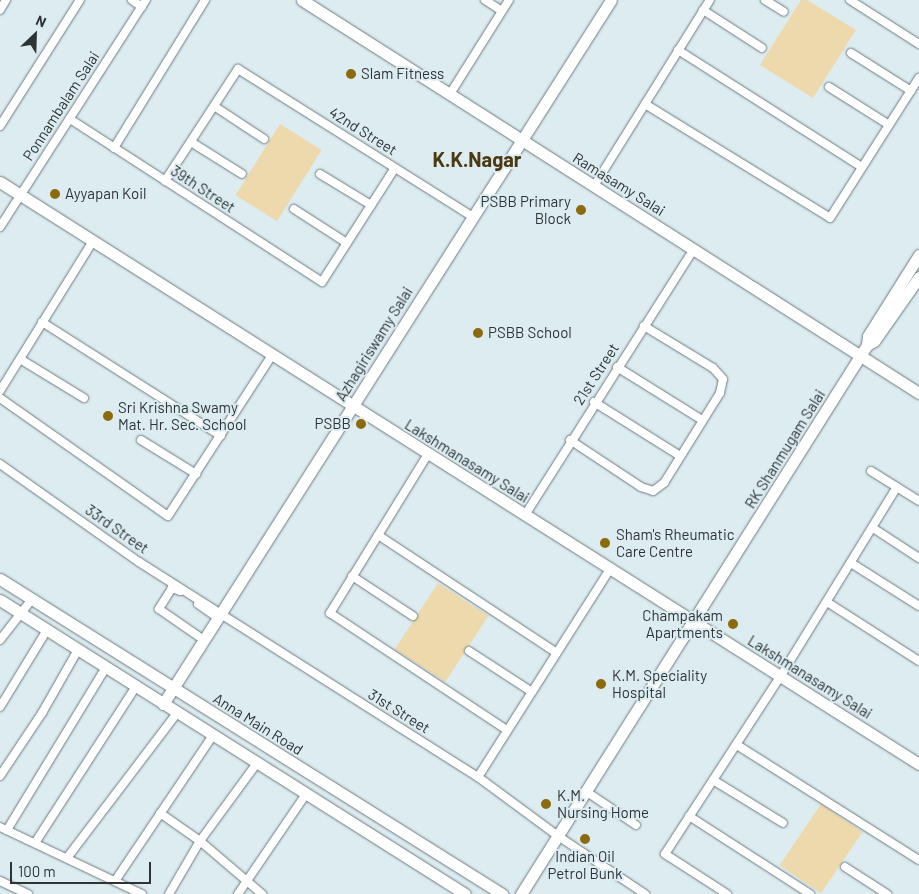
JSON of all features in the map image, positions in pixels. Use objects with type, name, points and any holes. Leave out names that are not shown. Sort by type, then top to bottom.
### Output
[{"type":"street","points":[[0,10],[6,0]]},
{"type":"street","points":[[0,126],[80,0]]},
{"type":"street","points":[[132,0],[144,3]]},
{"type":"street","points":[[114,148],[205,0]]},
{"type":"street","name":"Ramasamy Salai","points":[[302,0],[919,394]]},
{"type":"street","points":[[485,0],[502,12]]},
{"type":"street","points":[[450,94],[509,0]]},
{"type":"street","name":"Azhagiriswamy Salai","points":[[163,704],[611,0]]},
{"type":"street","points":[[594,186],[710,0]]},
{"type":"street","points":[[765,0],[784,12]]},
{"type":"street","points":[[850,0],[919,44]]},
{"type":"street","name":"Ponnambalam Salai","points":[[0,227],[144,3]]},
{"type":"street","points":[[703,10],[762,48]]},
{"type":"street","points":[[678,50],[862,167]]},
{"type":"street","points":[[851,53],[911,91]]},
{"type":"street","name":"42nd Street","points":[[214,106],[238,69],[473,217]]},
{"type":"street","points":[[645,104],[830,218],[919,78]]},
{"type":"street","points":[[829,87],[889,125]]},
{"type":"street","points":[[165,182],[214,106],[264,139]]},
{"type":"street","name":"39th Street","points":[[70,120],[322,282],[347,243]]},
{"type":"street","points":[[191,142],[242,174]]},
{"type":"street","points":[[294,209],[347,243],[395,168]]},
{"type":"street","points":[[320,174],[371,205]]},
{"type":"street","name":"Lakshmanasamy Salai","points":[[0,182],[919,764]]},
{"type":"street","points":[[0,391],[93,241]]},
{"type":"street","name":"21st Street","points":[[525,515],[594,402],[694,249]]},
{"type":"street","points":[[867,345],[868,336],[919,255]]},
{"type":"street","name":"RK Shanmugam Salai","points":[[521,894],[867,345],[874,341],[919,277]]},
{"type":"street","points":[[42,322],[221,436]]},
{"type":"street","points":[[570,440],[642,487],[653,491],[664,483],[724,386],[723,379],[713,368],[644,326]]},
{"type":"street","points":[[0,398],[168,516],[272,355]]},
{"type":"street","points":[[20,359],[84,398]]},
{"type":"street","points":[[617,367],[702,420]]},
{"type":"street","points":[[594,402],[680,456]]},
{"type":"street","points":[[141,440],[196,474]]},
{"type":"street","points":[[428,454],[330,613],[507,730]]},
{"type":"street","name":"33rd Street","points":[[0,464],[219,616]]},
{"type":"street","points":[[871,471],[919,501]]},
{"type":"street","points":[[727,894],[665,854],[780,677],[897,487]]},
{"type":"street","points":[[873,528],[919,558]]},
{"type":"street","points":[[378,535],[558,653]]},
{"type":"street","points":[[851,563],[919,606]]},
{"type":"street","points":[[478,777],[610,569]]},
{"type":"street","points":[[352,576],[413,616]]},
{"type":"street","name":"Anna Main Road","points":[[0,579],[502,894]]},
{"type":"street","points":[[204,640],[160,610],[171,590],[176,588],[219,616]]},
{"type":"street","points":[[0,640],[32,599]]},
{"type":"street","points":[[0,600],[465,894]]},
{"type":"street","points":[[827,602],[919,661]]},
{"type":"street","name":"31st Street","points":[[219,616],[478,777],[558,836],[645,894]]},
{"type":"street","points":[[0,707],[47,630]]},
{"type":"street","points":[[0,776],[42,713],[78,650]]},
{"type":"street","points":[[469,651],[532,692]]},
{"type":"street","points":[[106,668],[4,828],[142,894]]},
{"type":"street","points":[[35,843],[136,686]]},
{"type":"street","points":[[66,858],[177,713]]},
{"type":"street","points":[[115,881],[213,735]]},
{"type":"street","points":[[737,745],[919,860]]},
{"type":"street","points":[[169,894],[200,841],[257,763]]},
{"type":"street","points":[[713,780],[783,823]]},
{"type":"street","points":[[587,792],[636,825]]},
{"type":"street","points":[[238,894],[306,794]]},
{"type":"street","points":[[160,813],[200,841],[262,894]]},
{"type":"street","points":[[689,816],[810,894]]},
{"type":"street","points":[[845,867],[887,894]]},
{"type":"street","points":[[0,880],[28,894]]},
{"type":"shaded area","points":[[801,0],[807,0],[856,30],[813,98],[760,65]]},
{"type":"shaded area","points":[[280,124],[322,150],[277,221],[235,195]]},
{"type":"shaded area","points":[[438,583],[488,616],[445,682],[395,649]]},
{"type":"shaded area","points":[[821,804],[862,832],[821,893],[780,865]]},
{"type":"place","name":"Slam Fitness","points":[[351,74]]},
{"type":"place","name":"Ayyapan Koil","points":[[55,194]]},
{"type":"place","name":"PSBB Primary Block","points":[[581,210]]},
{"type":"place","name":"PSBB School","points":[[478,333]]},
{"type":"place","name":"Sri Krishna Swamy Mat. Hr. Sec. School","points":[[108,416]]},
{"type":"place","name":"PSBB","points":[[361,424]]},
{"type":"place","name":"Sham's Rheumatic Care Centre","points":[[605,543]]},
{"type":"place","name":"Champakam Apartments","points":[[733,624]]},
{"type":"place","name":"K.M. Speciality Hospital","points":[[601,684]]},
{"type":"place","name":"K.M. Nursing Home","points":[[546,804]]},
{"type":"place","name":"Indian Oil Petrol Bunk","points":[[585,839]]},
{"type":"district","name":"K.K.Nagar","points":[[477,159]]}]
